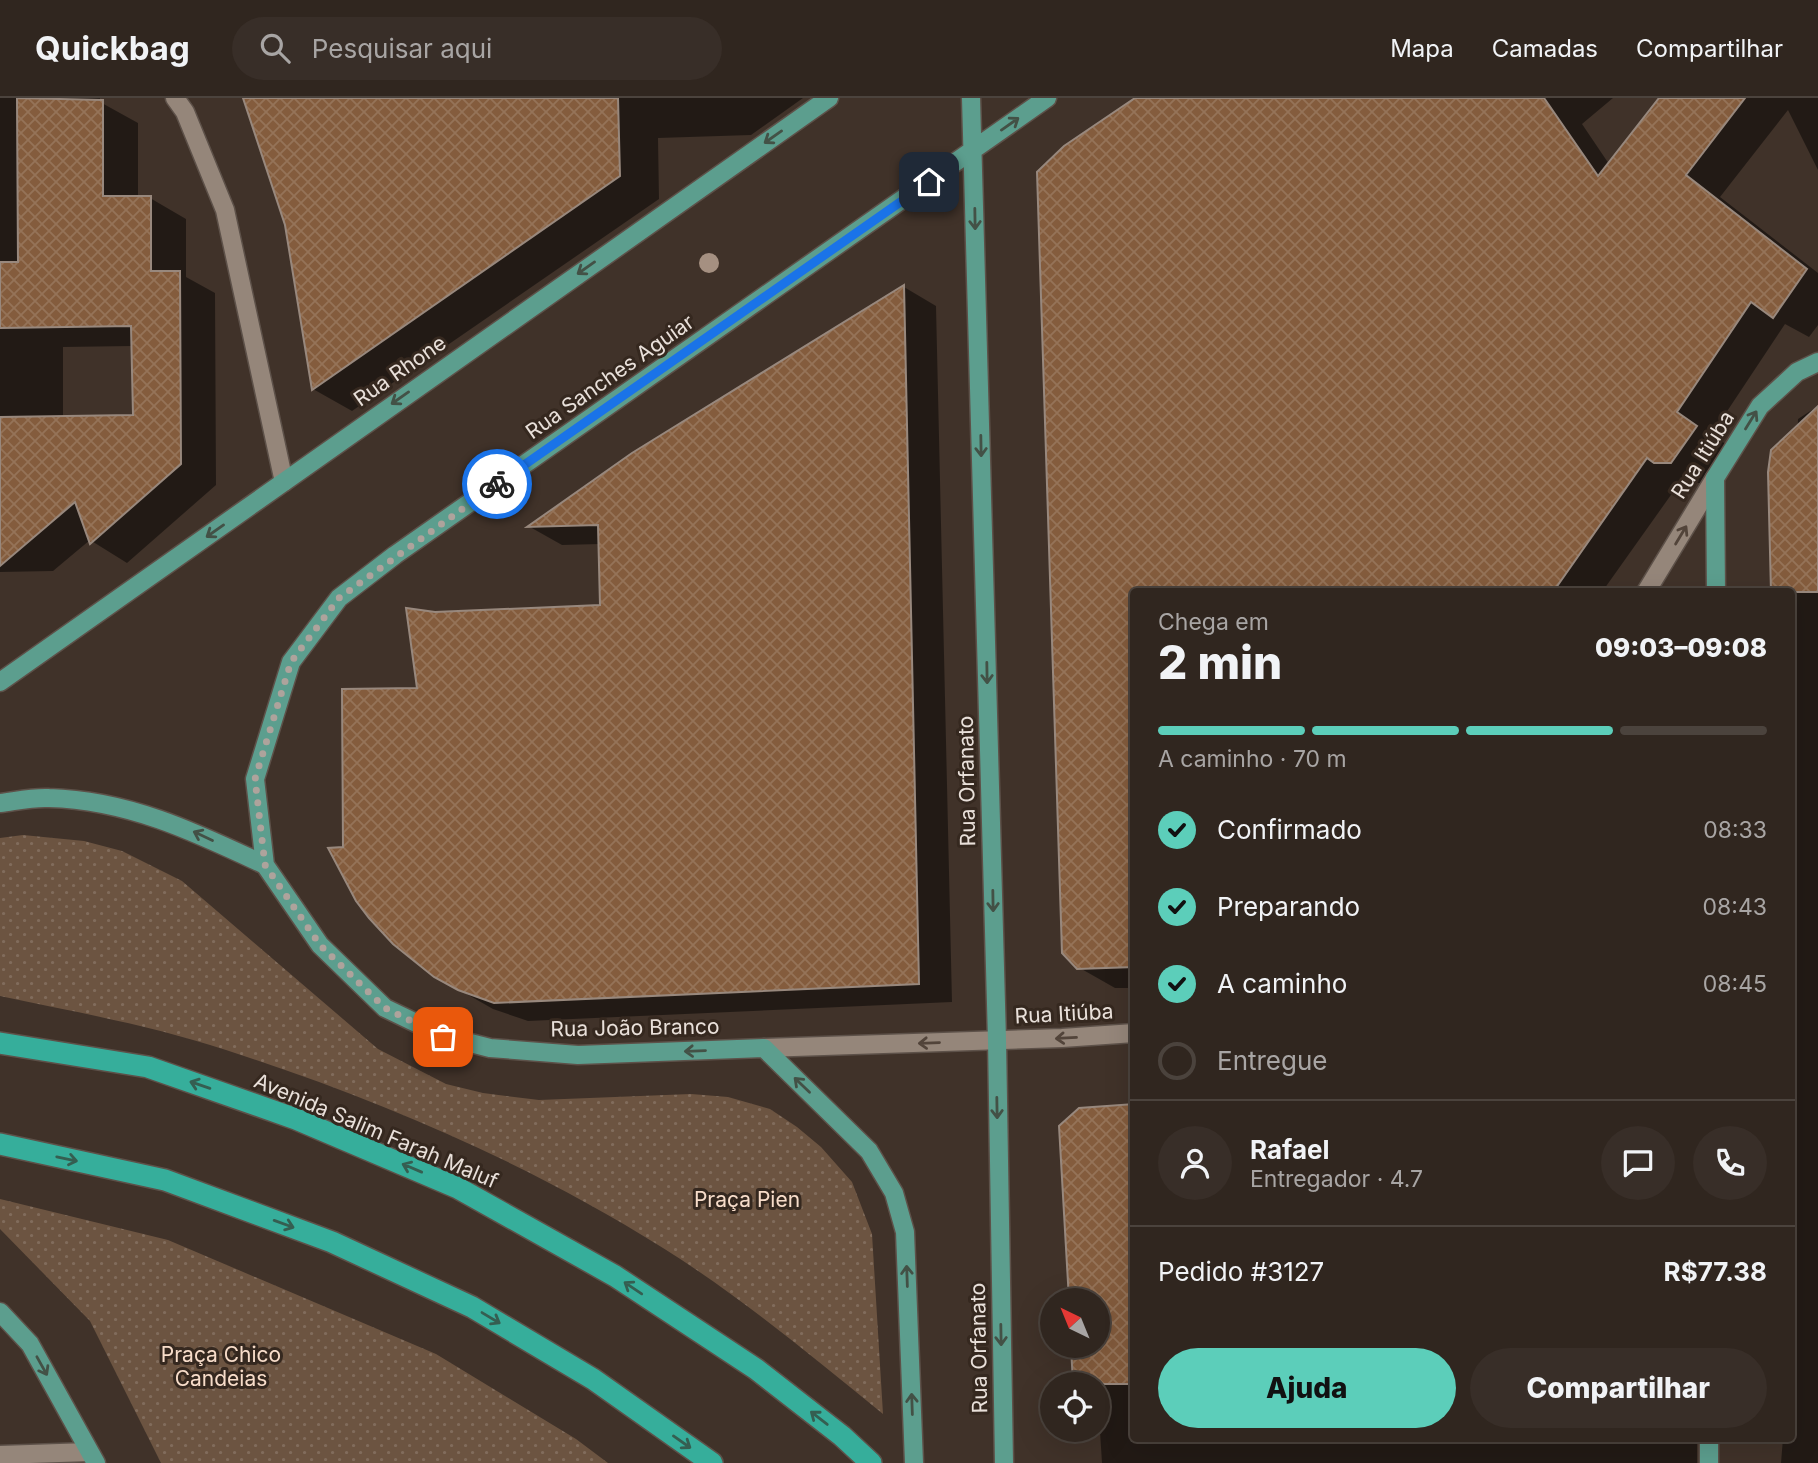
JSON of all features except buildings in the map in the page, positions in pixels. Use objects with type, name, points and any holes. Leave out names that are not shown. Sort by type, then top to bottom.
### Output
[{"type":"highway","name":"Avenida Salim Farah Maluf","points":[[0,1044],[148,1067],[296,1119],[458,1188],[615,1276],[756,1369],[842,1436],[871,1463]]},
{"type":"highway","points":[[0,1144],[165,1180],[332,1242],[472,1307],[593,1378],[712,1463]]},
{"type":"main road","name":"Rua Rhone","points":[[0,682],[828,98]]},
{"type":"main road","name":"Rua Orfanato","points":[[971,98],[997,1040],[1004,1463]]},
{"type":"main road","name":"Rua Sanches Aguiar","points":[[265,865],[255,779],[291,662],[339,598],[395,555],[1047,98]]},
{"type":"main road","name":"Rua Itiúba","points":[[1715,478],[1760,407],[1797,372],[1818,362]]},
{"type":"main road","points":[[1715,478],[1716,588]]},
{"type":"main road","points":[[0,803],[48,798],[125,806],[170,821],[265,865]]},
{"type":"main road","name":"Rua João Branco","points":[[265,865],[320,945],[385,1008],[443,1037],[490,1048],[578,1055],[764,1048]]},
{"type":"main road","points":[[764,1048],[869,1150],[894,1193],[905,1232],[914,1463]]},
{"type":"main road","points":[[0,1312],[30,1344],[93,1457]]},
{"type":"main road","points":[[1709,1442],[1709,1463]]},
{"type":"street","points":[[175,98],[185,112],[225,210],[284,482]]},
{"type":"street","name":"Rua Itiúba","points":[[1648,588],[1715,478]]},
{"type":"street","name":"Rua Itiúba","points":[[997,1040],[1130,1033]]},
{"type":"street","name":"Rua João Branco","points":[[764,1048],[997,1040]]},
{"type":"street","points":[[0,1455],[93,1457]]},
{"type":"green space","name":"Praça Pien","points":[[23,835],[84,841],[122,851],[182,881],[378,1049],[446,1084],[483,1093],[539,1100],[691,1094],[728,1097],[770,1109],[797,1127],[821,1147],[852,1182],[872,1234],[883,1414],[776,1328],[692,1267],[612,1217],[505,1161],[395,1112],[226,1050],[142,1027],[0,996],[0,838]]},
{"type":"green space","name":"Praça Chico Candeias","points":[[0,1199],[168,1240],[436,1354],[576,1439],[608,1463],[161,1463],[90,1321],[0,1229]]},
{"type":"way so far","points":[[443,1037],[385,1008],[320,945],[265,865],[255,779],[291,662],[339,598],[395,555],[497,484]]},
{"type":"route","points":[[497,484],[929,182]]}]
